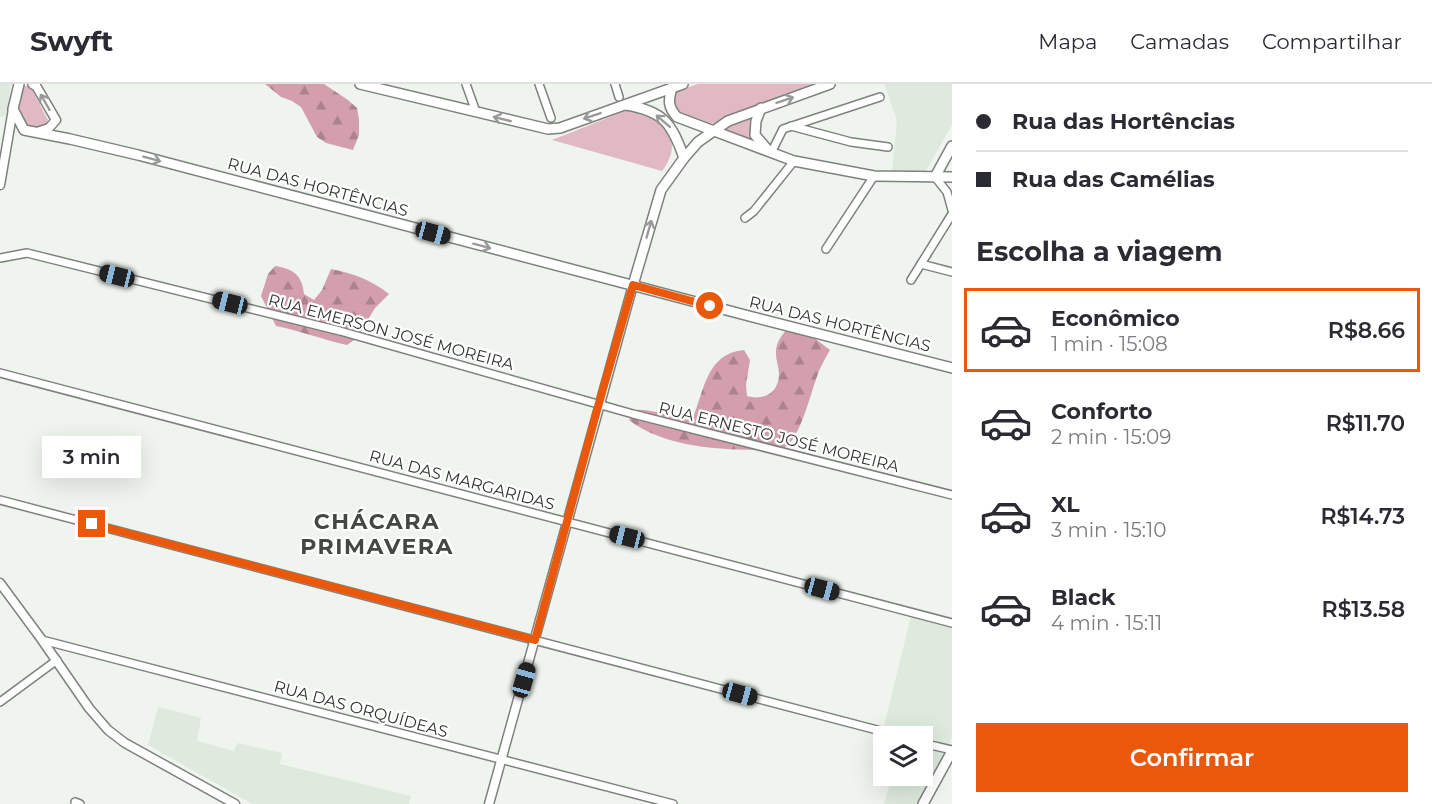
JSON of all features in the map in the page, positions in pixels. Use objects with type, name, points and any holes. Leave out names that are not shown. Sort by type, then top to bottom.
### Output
[{"type":"main road","points":[[20,84],[13,110],[24,130]]},
{"type":"main road","points":[[360,84],[392,88],[476,112],[548,129],[560,128],[622,101],[683,84]]},
{"type":"main road","points":[[633,285],[658,196],[665,182],[684,158],[712,131],[728,121],[830,84]]},
{"type":"main road","points":[[672,88],[669,107],[677,117],[794,161],[874,176],[952,177]]},
{"type":"main road","points":[[622,101],[650,111],[666,120],[676,136],[684,158]]},
{"type":"main road","points":[[761,108],[754,129],[755,135],[771,153]]},
{"type":"main road","name":"RUA DAS HORTÊNCIAS","points":[[24,130],[138,155],[952,368]]},
{"type":"main road","points":[[935,177],[952,146]]},
{"type":"main road","points":[[923,804],[952,751]]},
{"type":"street","points":[[34,84],[56,120],[49,128],[37,132]]},
{"type":"street","points":[[466,84],[476,112]]},
{"type":"street","points":[[540,84],[551,118]]},
{"type":"street","points":[[615,84],[622,101]]},
{"type":"street","points":[[771,153],[783,129],[880,97]]},
{"type":"street","points":[[0,185],[13,110]]},
{"type":"street","points":[[791,126],[851,142],[888,147]]},
{"type":"street","points":[[9,136],[13,131],[24,130]]},
{"type":"street","points":[[745,218],[754,211],[794,161]]},
{"type":"street","points":[[826,249],[874,176]]},
{"type":"street","points":[[935,177],[947,192],[952,210]]},
{"type":"street","points":[[911,280],[952,214]]},
{"type":"street","name":"RUA EMERSON JOSÉ MOREIRA","points":[[0,258],[27,253],[340,331],[599,403]]},
{"type":"street","points":[[921,264],[952,272]]},
{"type":"street","points":[[489,804],[633,285]]},
{"type":"street","name":"RUA DAS MARGARIDAS","points":[[0,373],[952,623]]},
{"type":"street","name":"RUA ERNESTO JOSÉ MOREIRA","points":[[599,403],[675,425],[952,495]]},
{"type":"street","points":[[0,500],[873,729]]},
{"type":"street","points":[[0,583],[89,708],[108,730],[125,743],[235,804]]},
{"type":"street","name":"RUA DAS ORQUÍDEAS","points":[[42,640],[501,759],[647,801],[673,804]]},
{"type":"street","points":[[0,702],[57,660]]},
{"type":"street","points":[[933,745],[952,751]]},
{"type":"shaded area","points":[[0,84],[11,84],[6,116],[0,117]]},
{"type":"shaded area","points":[[698,84],[825,84],[714,124],[677,112],[671,103],[672,96],[677,91]]},
{"type":"shaded area","points":[[884,84],[952,84],[952,125],[925,172],[892,171],[897,120]]},
{"type":"shaded area","points":[[24,86],[30,86],[48,120],[46,125],[36,128],[28,127],[23,123],[20,117],[19,102]]},
{"type":"shaded area","points":[[630,109],[652,117],[667,131],[672,149],[669,160],[662,171],[552,140]]},
{"type":"shaded area","points":[[752,118],[752,142],[724,129]]},
{"type":"shaded area","points":[[911,616],[952,627],[952,738],[949,744],[933,740],[933,726],[884,726]]},
{"type":"shaded area","points":[[158,707],[201,718],[197,741],[234,751],[237,743],[282,753],[280,764],[411,796],[409,804],[252,804],[148,745]]},
{"type":"shaded area","points":[[933,750],[946,753],[933,777]]},
{"type":"shaded area","points":[[889,786],[928,786],[918,804],[884,804]]},
{"type":"green space","points":[[265,84],[324,84],[348,100],[357,108],[359,119],[359,135],[353,150],[326,143],[317,137],[301,107],[281,97]]},
{"type":"green space","points":[[275,266],[296,274],[304,294],[314,300],[322,290],[331,269],[361,278],[389,294],[375,308],[357,338],[347,345],[338,343],[276,326],[261,296],[268,274]]},
{"type":"green space","points":[[787,329],[809,334],[830,350],[819,371],[797,432],[782,450],[695,446],[659,436],[629,420],[635,410],[642,410],[692,420],[714,366],[731,353],[744,350],[750,360],[746,385],[747,396],[759,397],[769,394],[778,381],[776,350]]},
{"type":"district","name":"CHÁCARA PRIMAVERA","points":[[377,534]]},
{"type":"route","points":[[92,524],[535,640],[633,285],[710,306]]}]
